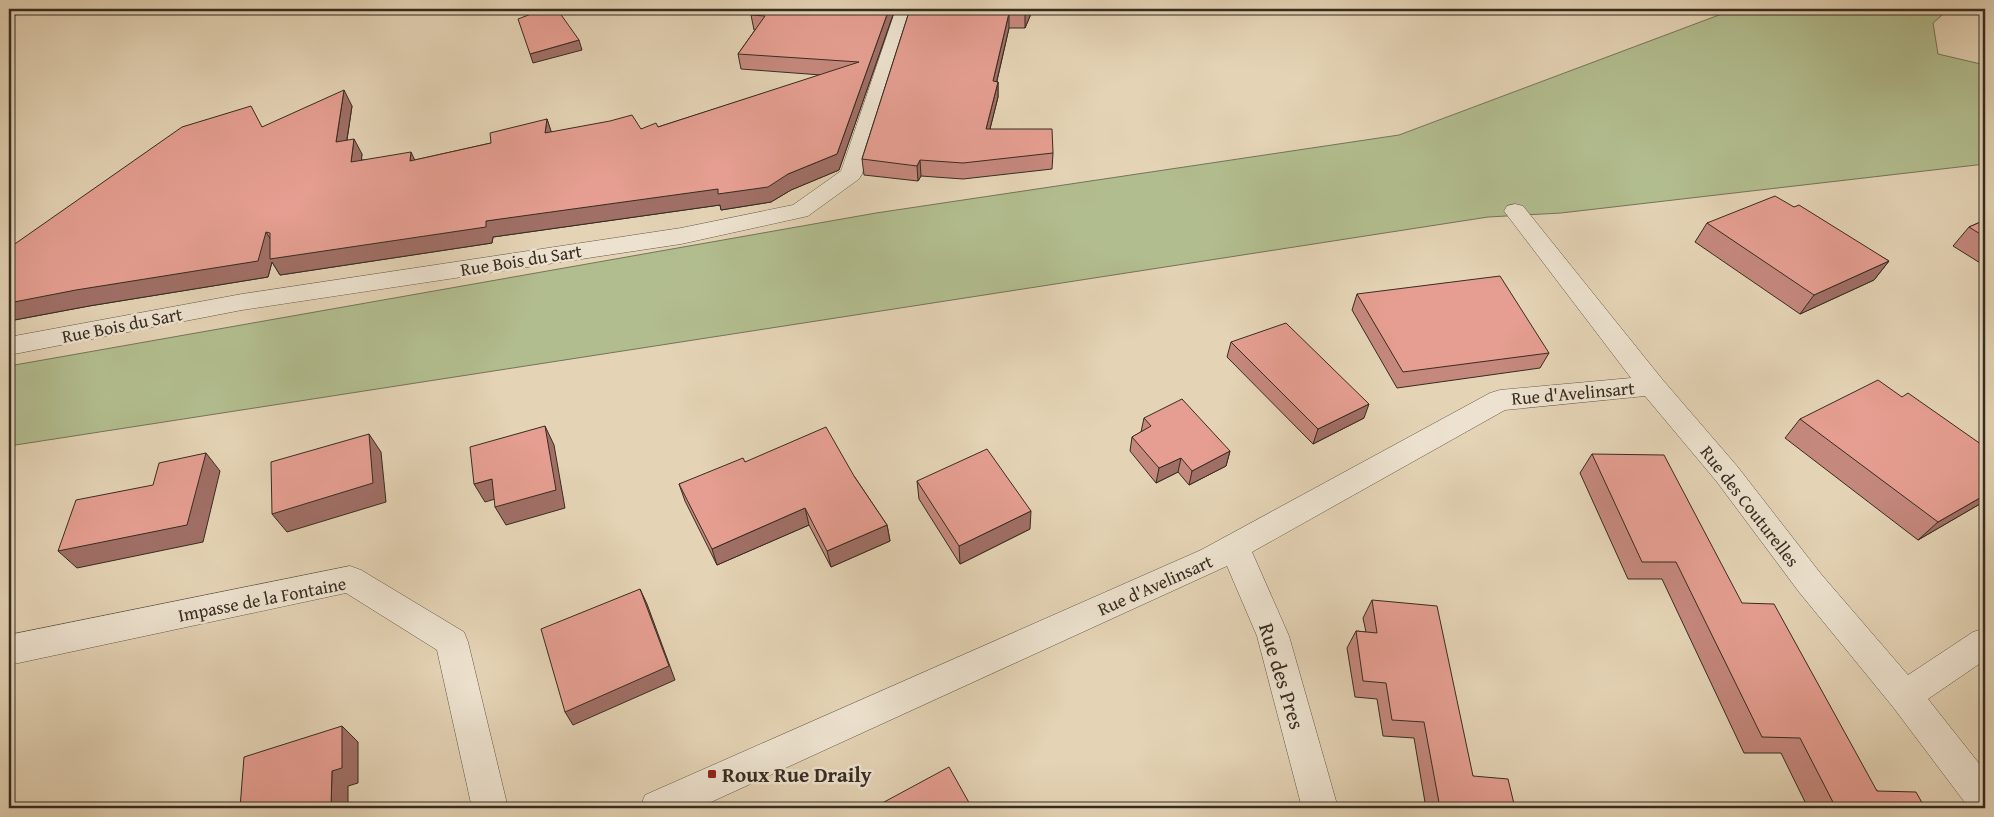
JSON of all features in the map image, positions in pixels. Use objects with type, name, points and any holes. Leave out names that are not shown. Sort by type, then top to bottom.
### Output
[{"type":"street","name":"Rue Bois du Sart","points":[[9,346],[242,302],[681,236],[800,211],[851,174],[905,9]]},
{"type":"street","name":"Rue des Couturelles","points":[[1515,211],[1652,386],[1727,474],[1810,583],[1905,696],[1985,800]]},
{"type":"street","name":"Rue d'Avelinsart","points":[[658,808],[1212,559],[1500,400],[1652,386]]},
{"type":"street","name":"Rue des Pres","points":[[1235,546],[1273,636],[1320,808]]},
{"type":"street","name":"Impasse de la Fontaine","points":[[9,650],[350,579],[452,642],[490,808]]},
{"type":"street","points":[[1905,696],[1985,642]]},
{"type":"green space","points":[[1735,9],[1949,9],[1933,23],[1938,54],[1985,65],[1985,164],[1561,213],[1488,217],[9,446],[9,366],[876,213],[1399,135]]},
{"type":"building","points":[[544,9],[557,9],[579,40],[530,54],[518,19]]},
{"type":"building","points":[[755,9],[889,9],[837,154],[788,174],[768,187],[718,194],[718,189],[486,221],[486,227],[270,259],[270,233],[266,232],[258,261],[76,290],[9,303],[9,248],[182,127],[251,106],[262,127],[344,90],[336,142],[354,139],[351,162],[411,152],[410,161],[491,143],[490,133],[547,119],[545,133],[632,115],[641,129],[656,123],[658,127],[859,62],[738,54],[765,16],[751,15]]},
{"type":"building","points":[[910,9],[1027,9],[1025,14],[1009,13],[993,81],[998,82],[986,129],[1052,129],[1053,153],[963,163],[920,160],[917,166],[862,159]]},
{"type":"building","points":[[1775,196],[1794,207],[1799,205],[1889,261],[1814,295],[1707,223]]},
{"type":"building","points":[[1985,220],[1985,237],[1969,227]]},
{"type":"building","points":[[1500,276],[1549,353],[1403,372],[1357,294]]},
{"type":"building","points":[[1286,323],[1369,404],[1318,429],[1231,342]]},
{"type":"building","points":[[1878,380],[1902,397],[1908,393],[1985,447],[1985,495],[1938,522],[1800,419]]},
{"type":"building","points":[[1182,399],[1230,451],[1192,471],[1181,458],[1159,468],[1132,437],[1151,426],[1144,418]]},
{"type":"building","points":[[545,426],[556,490],[495,507],[492,479],[474,484],[470,447]]},
{"type":"building","points":[[826,427],[854,476],[887,525],[827,551],[805,508],[712,549],[679,484],[743,458],[745,462]]},
{"type":"building","points":[[369,434],[373,483],[272,514],[271,462]]},
{"type":"building","points":[[987,449],[1031,511],[959,546],[917,481]]},
{"type":"building","points":[[206,453],[187,525],[58,551],[76,500],[153,485],[159,463]]},
{"type":"building","points":[[1592,454],[1664,455],[1742,603],[1774,604],[1877,791],[1916,792],[1925,808],[1836,808],[1800,738],[1762,737],[1676,562],[1642,562]]},
{"type":"building","points":[[640,589],[669,666],[565,712],[541,629]]},
{"type":"building","points":[[1372,600],[1437,606],[1473,776],[1508,779],[1515,808],[1440,808],[1424,722],[1392,720],[1386,683],[1363,681],[1356,631],[1377,633]]},
{"type":"building","points":[[342,726],[342,768],[332,771],[331,808],[240,808],[244,757]]},
{"type":"building","points":[[949,767],[972,808],[873,808]]},
{"type":"place","name":"Roux Rue Draily","points":[[712,774]]}]
